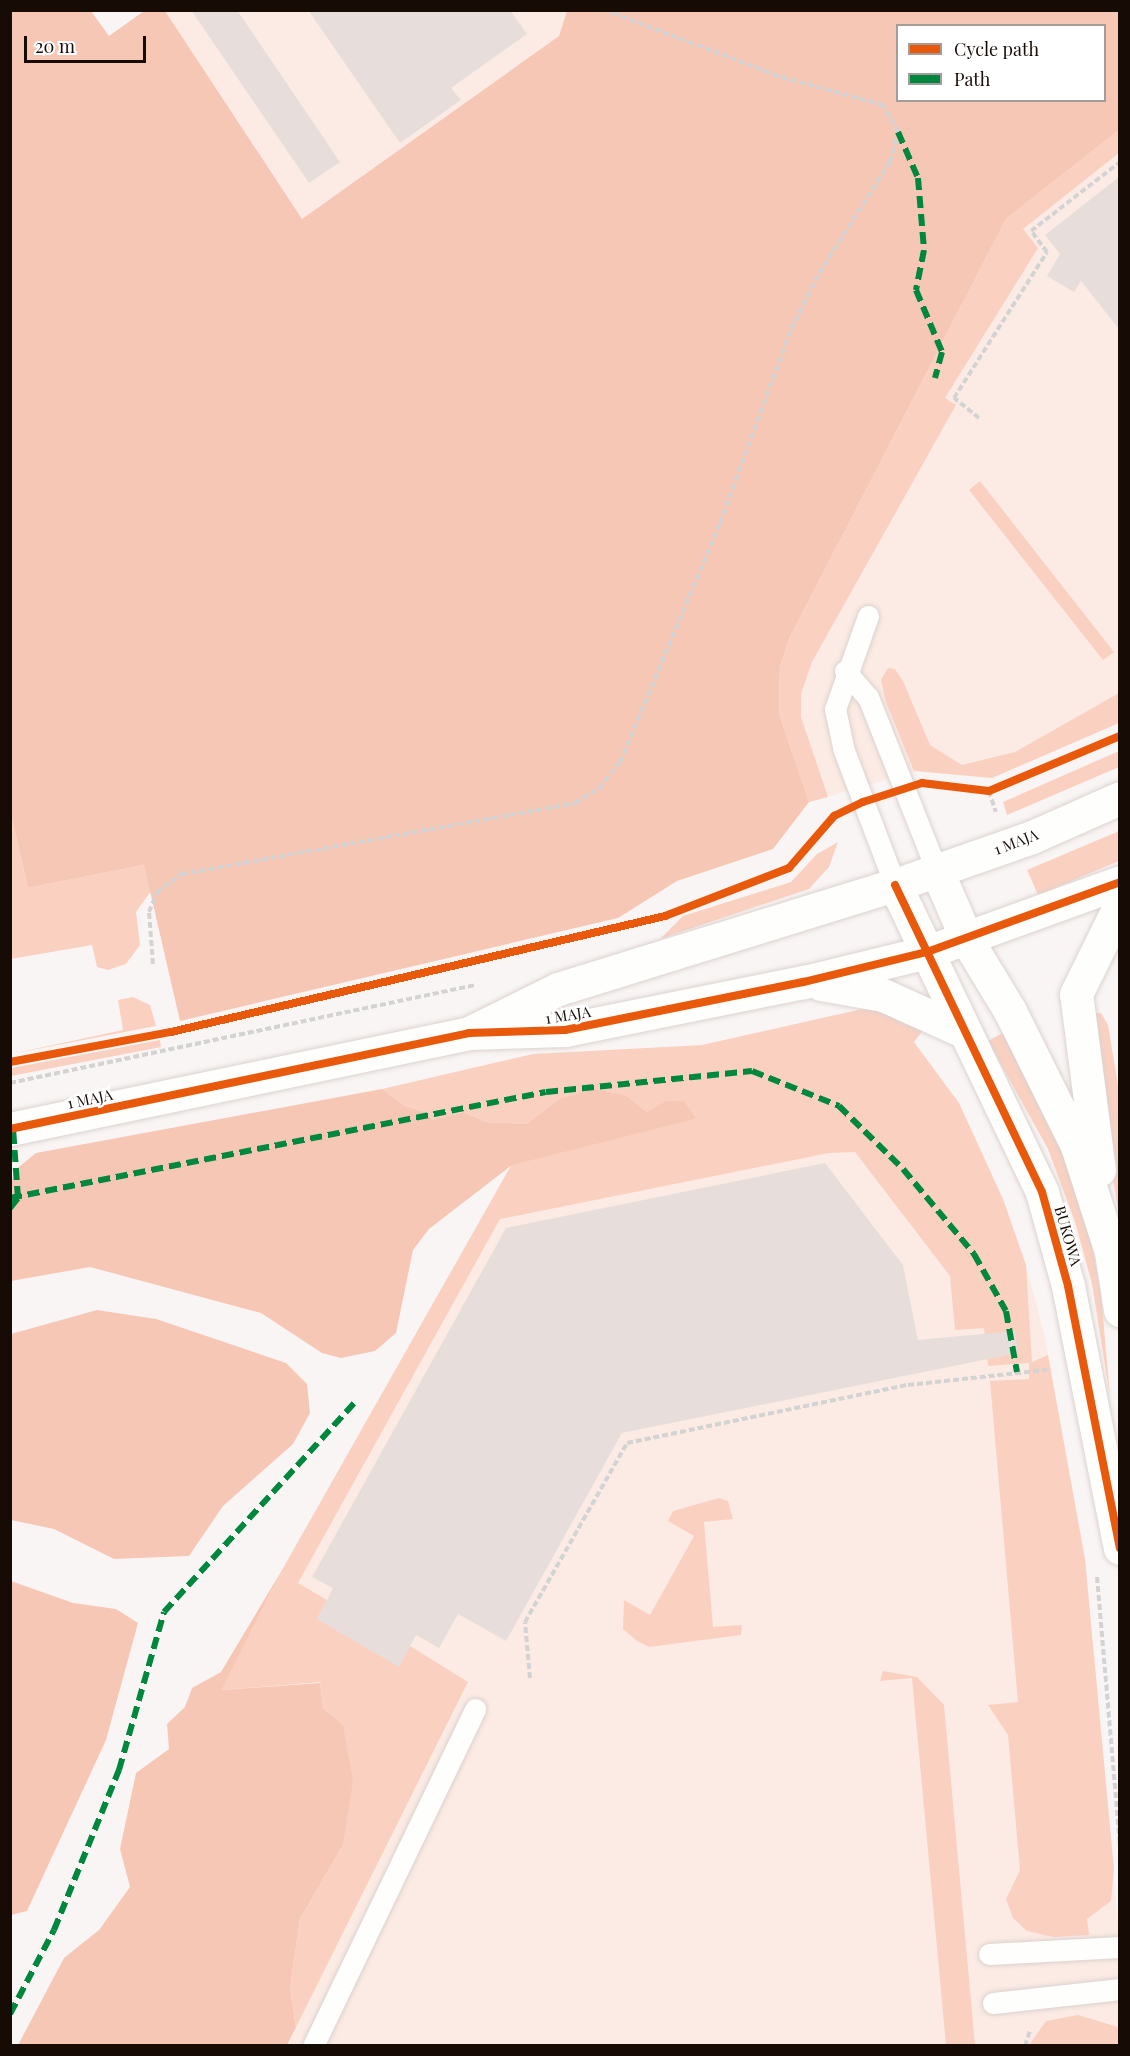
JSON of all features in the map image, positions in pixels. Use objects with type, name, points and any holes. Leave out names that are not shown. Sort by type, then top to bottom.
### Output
[{"type":"street","name":"1 MAJA","points":[[469,1033],[558,989],[937,871],[1119,798]]},
{"type":"street","points":[[937,871],[967,940],[1010,1011],[1077,1146],[1111,1252]]},
{"type":"street","name":"1 MAJA","points":[[10,1129],[469,1033],[565,1030],[804,982],[967,940],[1119,882]]},
{"type":"street","name":"BUKOWA","points":[[895,885],[1042,1192],[1068,1286],[1119,1548]]},
{"type":"street","points":[[1119,905],[1076,994],[1119,1310]]},
{"type":"street","points":[[804,982],[883,995],[964,1032]]},
{"type":"lane","points":[[868,616],[846,671],[835,709],[843,748],[895,885]]},
{"type":"lane","points":[[846,671],[868,697],[937,871]]},
{"type":"lane","points":[[313,2046],[475,1709]]},
{"type":"lane","points":[[989,1954],[1119,1947]]},
{"type":"lane","points":[[993,2003],[1119,1989]]},
{"type":"path","points":[[153,964],[149,912],[157,892],[182,874],[575,803],[599,788],[620,762],[720,523],[791,329],[819,273],[890,162],[898,132],[884,105],[778,76],[605,10]]},
{"type":"path","points":[[979,418],[954,398],[1047,252],[1031,231],[1119,162]]},
{"type":"path","points":[[10,1083],[480,984]]},
{"type":"path","points":[[530,1678],[525,1622],[627,1443],[908,1385],[1058,1369]]},
{"type":"shaded area","points":[[10,11],[91,11],[109,36],[144,11],[165,11],[302,219],[559,36],[567,11],[1119,11],[1119,130],[1006,219],[790,637],[780,666],[779,714],[809,802],[773,849],[677,881],[618,918],[180,1021],[144,865],[28,888],[10,811]]},
{"type":"shaded area","points":[[165,11],[567,11],[559,36],[302,219]]},
{"type":"shaded area","points":[[1119,130],[1119,723],[992,778],[923,769],[809,802],[779,714],[1006,219]]},
{"type":"shaded area","points":[[1119,130],[1119,153],[1023,229],[1038,248],[945,398],[956,405],[812,662],[801,694],[801,717],[828,797],[809,802],[779,714],[780,666],[790,637],[1006,219]]},
{"type":"shaded area","points":[[980,481],[1114,652],[1103,660],[969,490]]},
{"type":"shaded area","points":[[888,668],[895,669],[903,681],[930,745],[962,765],[1015,752],[1119,693],[1119,723],[992,778],[914,771],[886,702],[881,680]]},
{"type":"shaded area","points":[[1119,751],[1119,767],[1007,815],[1003,802]]},
{"type":"shaded area","points":[[10,811],[28,888],[144,865],[151,891],[136,912],[140,945],[126,964],[108,970],[97,967],[92,945],[11,959]]},
{"type":"shaded area","points":[[1119,831],[1119,861],[1038,895],[1027,870]]},
{"type":"shaded area","points":[[838,842],[829,867],[809,889],[660,939],[683,916],[791,882],[817,854]]},
{"type":"shaded area","points":[[133,997],[150,1005],[156,1026],[11,1054],[123,1030],[118,1000]]},
{"type":"shaded area","points":[[862,1009],[883,1010],[924,1029],[914,1042],[959,1103],[1003,1199],[1026,1265],[1032,1362],[1048,1355],[1085,1559],[1114,1869],[1111,1901],[1087,1919],[1089,1935],[1053,1937],[1027,1931],[1013,1918],[1006,1899],[1020,1870],[1008,1735],[988,1705],[1018,1702],[990,1381],[1029,1379],[1029,1363],[988,1366],[984,1328],[955,1330],[950,1276],[855,1152],[829,1153],[500,1219],[298,1583],[327,1600],[317,1619],[410,1646],[468,1682],[296,2027],[290,1988],[300,1919],[343,1845],[343,1725],[323,1708],[320,1682],[222,1690],[282,1570],[512,1164],[696,1119],[666,1102],[647,1112],[626,1095],[595,1089],[527,1124],[486,1122],[464,1112],[432,1120],[427,1112],[405,1106],[382,1089],[533,1054],[702,1045]]},
{"type":"shaded area","points":[[1087,1012],[1101,1013],[1108,1025],[1119,1091],[1119,1217]]},
{"type":"shaded area","points":[[1008,1030],[1043,1093],[1088,1224],[1101,1293],[1110,1397],[1092,1284],[1075,1222],[1048,1149],[988,1041]]},
{"type":"shaded area","points":[[160,1040],[161,1047],[11,1076],[11,1068]]},
{"type":"shaded area","points":[[382,1089],[405,1106],[427,1112],[432,1120],[464,1112],[486,1122],[527,1124],[560,1099],[595,1089],[626,1095],[647,1112],[666,1101],[684,1101],[696,1119],[512,1165],[429,1229],[413,1250],[396,1333],[375,1351],[341,1358],[322,1353],[261,1313],[90,1267],[11,1281],[11,1184],[15,1170],[36,1153]]},
{"type":"shaded area","points":[[800,1097],[1003,1199],[1026,1265],[1045,1338],[1085,1559],[1119,1936],[1119,2045],[287,2045],[431,1751],[320,1683],[222,1690],[282,1570],[512,1164]]},
{"type":"shaded area","points":[[97,1310],[156,1319],[286,1363],[307,1384],[310,1413],[293,1444],[223,1506],[189,1556],[114,1559],[54,1529],[11,1520],[11,1334]]},
{"type":"shaded area","points":[[719,1498],[728,1501],[733,1519],[704,1522],[713,1627],[742,1625],[741,1635],[649,1647],[637,1641],[623,1629],[624,1600],[650,1615],[694,1536],[668,1521],[673,1511]]},
{"type":"shaded area","points":[[282,1570],[222,1690],[320,1683],[323,1708],[343,1725],[353,1781],[343,1845],[300,1919],[290,1988],[296,2027],[287,2045],[18,2045],[64,1958],[99,1930],[130,1887],[120,1849],[136,1773],[169,1749],[167,1724],[185,1707],[192,1688],[221,1672]]},
{"type":"shaded area","points":[[11,1581],[73,1603],[116,1609],[138,1623],[106,1740],[27,1911],[11,1915]]},
{"type":"shaded area","points":[[883,1671],[917,1677],[944,1705],[975,2045],[946,2045],[912,1678],[880,1681]]},
{"type":"shaded area","points":[[1078,2015],[1118,2027],[1119,2045],[1029,2045],[1046,2021]]},
{"type":"building","points":[[191,10],[237,10],[340,162],[309,183]]},
{"type":"building","points":[[308,10],[510,10],[527,34],[451,88],[461,100],[400,143]]},
{"type":"building","points":[[1119,177],[1119,329],[1081,281],[1074,292],[1047,276],[1060,254],[1045,235]]},
{"type":"building","points":[[825,1163],[903,1265],[918,1340],[1015,1331],[1018,1353],[622,1433],[506,1641],[458,1614],[439,1648],[416,1635],[399,1667],[317,1619],[333,1588],[312,1577],[506,1228]]},
{"type":"marked path","points":[[898,132],[918,178],[924,250],[916,290],[942,352],[935,378]]},
{"type":"marked path","points":[[10,1198],[546,1092],[752,1071],[839,1106],[903,1169],[974,1254],[1006,1311],[1017,1372]]},
{"type":"marked path","points":[[10,1208],[18,1198],[13,1129]]},
{"type":"marked path","points":[[10,2014],[54,1930],[119,1770],[164,1612],[356,1401]]},
{"type":"cycle path","points":[[10,1062],[171,1032],[665,916],[789,868],[834,816],[863,802],[922,783],[989,791],[1120,736]]},
{"type":"cycle path","points":[[10,1129],[469,1033],[565,1030],[804,982],[927,952],[1120,882]]},
{"type":"cycle path","points":[[895,885],[1042,1192],[1068,1286],[1120,1548]]}]
